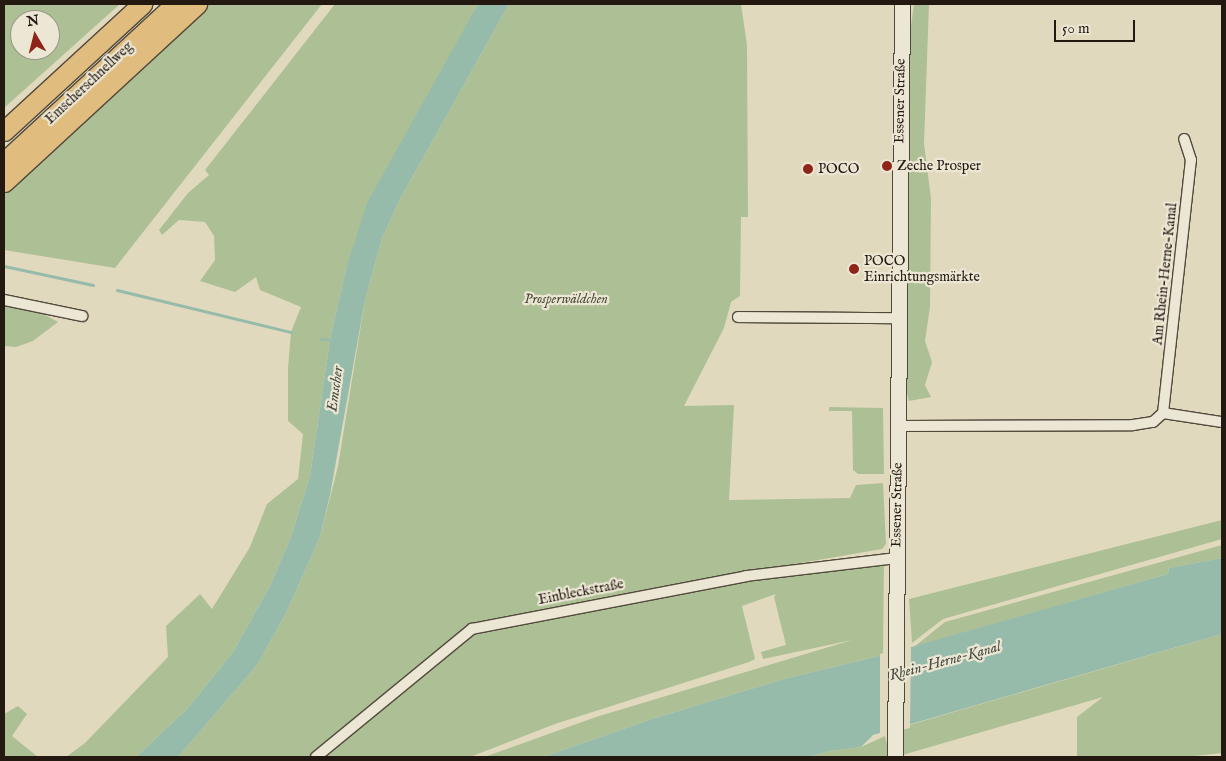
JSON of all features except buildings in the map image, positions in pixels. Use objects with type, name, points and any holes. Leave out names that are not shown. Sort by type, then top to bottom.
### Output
[{"type":"highway","points":[[4,131],[142,4]]},
{"type":"highway","name":"Emscherschnellweg","points":[[4,162],[175,4]]},
{"type":"highway","points":[[4,182],[196,4]]},
{"type":"main road","name":"Essener Straße","points":[[895,757],[902,4]]},
{"type":"street","name":"Am Rhein-Herne-Kanal","points":[[1163,413],[1191,160],[1184,139]]},
{"type":"street","points":[[4,300],[82,316]]},
{"type":"street","points":[[738,317],[898,318]]},
{"type":"street","points":[[898,426],[1134,425],[1153,422],[1163,413],[1222,422]]},
{"type":"street","name":"Einbleckstraße","points":[[316,757],[472,629],[746,576],[896,558]]},
{"type":"green space","points":[[4,4],[120,4],[60,58],[60,10],[10,10],[10,60],[58,60],[4,108]]},
{"type":"green space","points":[[203,4],[322,4],[115,268],[4,250],[4,187]]},
{"type":"green space","points":[[335,4],[478,4],[346,269],[330,340],[310,476],[291,537],[270,586],[233,652],[187,709],[136,757],[66,757],[85,743],[168,657],[166,626],[200,594],[212,609],[250,547],[267,504],[298,479],[303,434],[288,421],[288,368],[291,332],[301,307],[260,290],[256,277],[235,292],[200,281],[215,260],[214,236],[205,222],[179,220],[162,235],[159,230],[188,193],[209,175],[205,170]]},
{"type":"green space","name":"Prosperwäldchen","points":[[509,4],[741,4],[747,45],[748,217],[741,217],[740,296],[731,302],[724,328],[684,406],[734,405],[729,500],[850,498],[856,485],[883,483],[886,544],[882,549],[789,565],[788,575],[884,559],[883,655],[784,679],[655,718],[543,757],[484,757],[596,717],[852,640],[763,659],[761,652],[786,645],[774,597],[776,594],[742,606],[755,659],[749,662],[555,724],[470,757],[326,757],[466,627],[309,757],[178,757],[257,665],[286,613],[320,537],[338,466],[365,300],[382,238],[400,199]]},
{"type":"green space","points":[[914,4],[929,4],[924,144],[931,198],[930,307],[925,341],[932,362],[925,385],[931,397],[909,401],[904,381],[907,56]]},
{"type":"green space","points":[[4,304],[34,309],[58,322],[33,341],[16,347],[4,346]]},
{"type":"green space","points":[[829,407],[883,408],[884,474],[858,474],[853,470],[852,411],[829,411]]},
{"type":"green space","points":[[1222,520],[1222,539],[943,619],[912,643],[909,599]]},
{"type":"green space","points":[[1222,545],[1222,558],[1169,568],[1168,574],[914,647],[945,622]]},
{"type":"green space","points":[[1222,634],[1222,753],[1186,757],[1077,757],[1077,717],[1103,697],[899,756],[899,728]]},
{"type":"green space","points":[[18,706],[27,714],[12,736],[38,757],[4,757],[4,714]]},
{"type":"green space","points":[[885,736],[890,757],[809,757],[830,751],[861,747]]},
{"type":"water","name":"Emscher","points":[[478,4],[509,4],[400,199],[382,238],[365,300],[330,495],[320,537],[286,613],[257,665],[178,757],[136,757],[187,709],[233,652],[270,586],[291,537],[310,476],[330,340],[346,269],[367,203]]},
{"type":"water","name":"Rhein-Herne-Kanal","points":[[1222,558],[1222,634],[873,735],[861,747],[830,751],[809,757],[543,757],[655,718],[784,679],[883,655],[1168,574],[1169,568]]},
{"type":"pier","points":[[911,645],[910,728],[880,735],[880,654]]},
{"type":"waterway","points":[[4,266],[93,285]]},
{"type":"waterway","points":[[117,290],[291,332]]},
{"type":"waterway","points":[[321,339],[333,340]]},
{"type":"place","name":"Zeche Prosper","points":[[887,166]]},
{"type":"place","name":"POCO","points":[[808,169]]},
{"type":"place","name":"POCO Einrichtungsmärkte","points":[[854,269]]}]
